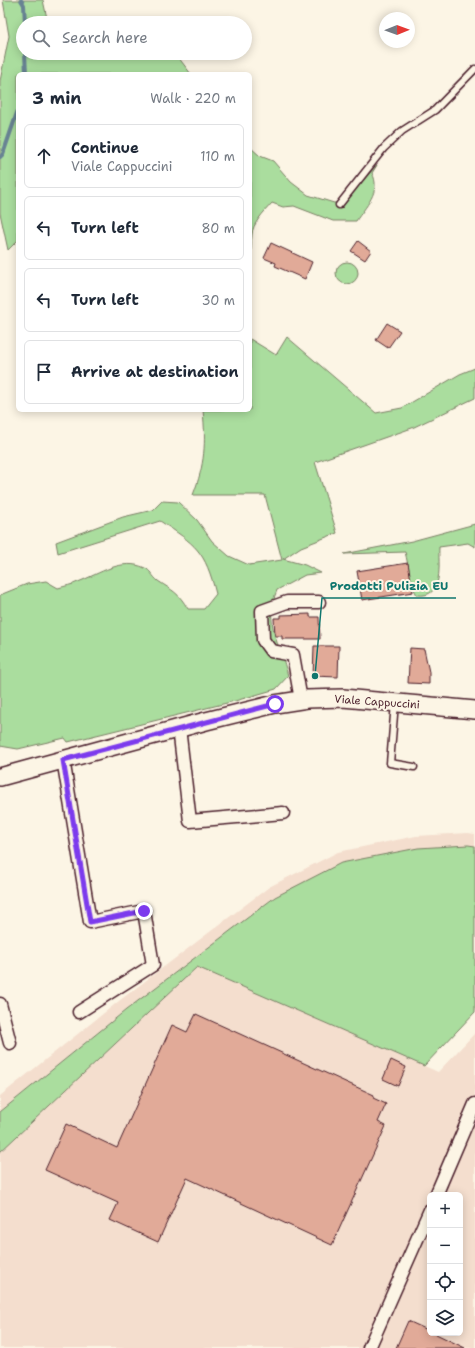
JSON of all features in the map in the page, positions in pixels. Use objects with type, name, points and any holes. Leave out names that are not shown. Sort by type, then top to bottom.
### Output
[{"type":"street","points":[[301,700],[293,655],[271,651],[263,640],[262,611],[287,602],[319,602]]},
{"type":"street","name":"Viale Cappuccini","points":[[0,778],[179,728],[275,704],[301,700],[343,698],[475,710]]},
{"type":"street","points":[[179,728],[190,821],[283,812]]},
{"type":"street","points":[[63,760],[90,922],[144,911],[153,965],[79,1012]]},
{"type":"street","points":[[0,1004],[10,1043]]},
{"type":"street","points":[[437,1192],[475,1104]]},
{"type":"street","points":[[369,1348],[427,1217]]},
{"type":"lane","points":[[339,205],[384,148],[402,131],[435,110],[475,69]]},
{"type":"lane","points":[[395,703],[390,763],[414,766]]},
{"type":"shaded area","points":[[468,833],[475,834],[475,846],[468,845],[275,897],[126,1010],[0,1112],[0,1096],[119,1001],[269,887],[338,852],[416,836]]},
{"type":"shaded area","points":[[197,967],[438,1072],[475,1033],[475,1348],[0,1348],[0,1152]]},
{"type":"green space","points":[[3,0],[43,0],[46,16],[16,16],[16,60],[180,60],[189,72],[16,72],[16,242],[8,250],[0,213],[0,81],[9,36]]},
{"type":"green space","points":[[252,149],[260,156],[273,161],[291,182],[308,195],[334,203],[344,202],[377,165],[372,173],[375,180],[374,192],[368,204],[356,221],[333,221],[294,206],[283,207],[272,203],[259,218],[253,231],[252,240]]},
{"type":"green space","points":[[343,262],[351,262],[358,269],[358,277],[351,284],[343,284],[336,277],[336,269]]},
{"type":"green space","points":[[287,337],[376,413],[402,408],[460,374],[475,368],[475,398],[412,428],[315,462],[337,533],[301,547],[283,559],[305,565],[321,573],[305,575],[277,590],[273,602],[272,623],[288,676],[276,689],[235,701],[68,742],[65,738],[18,749],[0,746],[0,595],[27,584],[46,581],[58,588],[76,583],[119,565],[128,564],[147,569],[158,581],[178,595],[188,609],[204,609],[216,594],[208,567],[197,550],[191,543],[160,521],[58,553],[56,542],[123,517],[153,510],[162,501],[178,502],[197,520],[212,541],[229,556],[249,565],[282,560],[265,495],[193,495],[204,454],[203,412],[252,412],[252,340],[276,355]]},
{"type":"green space","points":[[475,524],[475,547],[468,543],[439,547],[439,570],[436,586],[426,595],[417,595],[414,590],[405,552],[344,554],[412,541]]},
{"type":"green space","points":[[468,845],[475,846],[475,1012],[424,1066],[197,967],[0,1152],[0,1112],[126,1010],[275,897],[341,863],[418,848]]},
{"type":"building","points":[[358,241],[371,251],[365,260],[351,251]]},
{"type":"building","points":[[271,243],[312,262],[305,279],[275,266],[276,263],[264,258]]},
{"type":"building","points":[[387,323],[400,331],[388,348],[376,340]]},
{"type":"building","points":[[408,563],[413,592],[362,600],[357,571]]},
{"type":"building","points":[[310,614],[310,617],[319,617],[320,639],[282,639],[282,636],[275,636],[274,618],[281,618],[281,615]]},
{"type":"building","points":[[314,646],[339,646],[338,677],[313,676]]},
{"type":"building","points":[[410,648],[424,649],[429,672],[429,684],[408,683]]},
{"type":"building","points":[[196,1014],[374,1095],[373,1098],[386,1104],[378,1122],[386,1126],[332,1245],[187,1178],[158,1242],[110,1220],[118,1203],[45,1170],[66,1124],[117,1148],[172,1025],[187,1032]]},
{"type":"building","points":[[391,1060],[406,1067],[398,1086],[383,1079]]},
{"type":"building","points":[[408,1321],[427,1330],[427,1336],[440,1336],[465,1348],[396,1348]]},
{"type":"waterway","points":[[21,0],[24,5],[25,16]]},
{"type":"waterway","points":[[25,60],[26,72]]},
{"type":"waterway","points":[[0,157],[3,154],[16,116]]},
{"type":"place","name":"Prodotti Pulizia EU","points":[[315,676]]},
{"type":"route","points":[[144,911],[90,922],[63,760],[275,704]]}]
